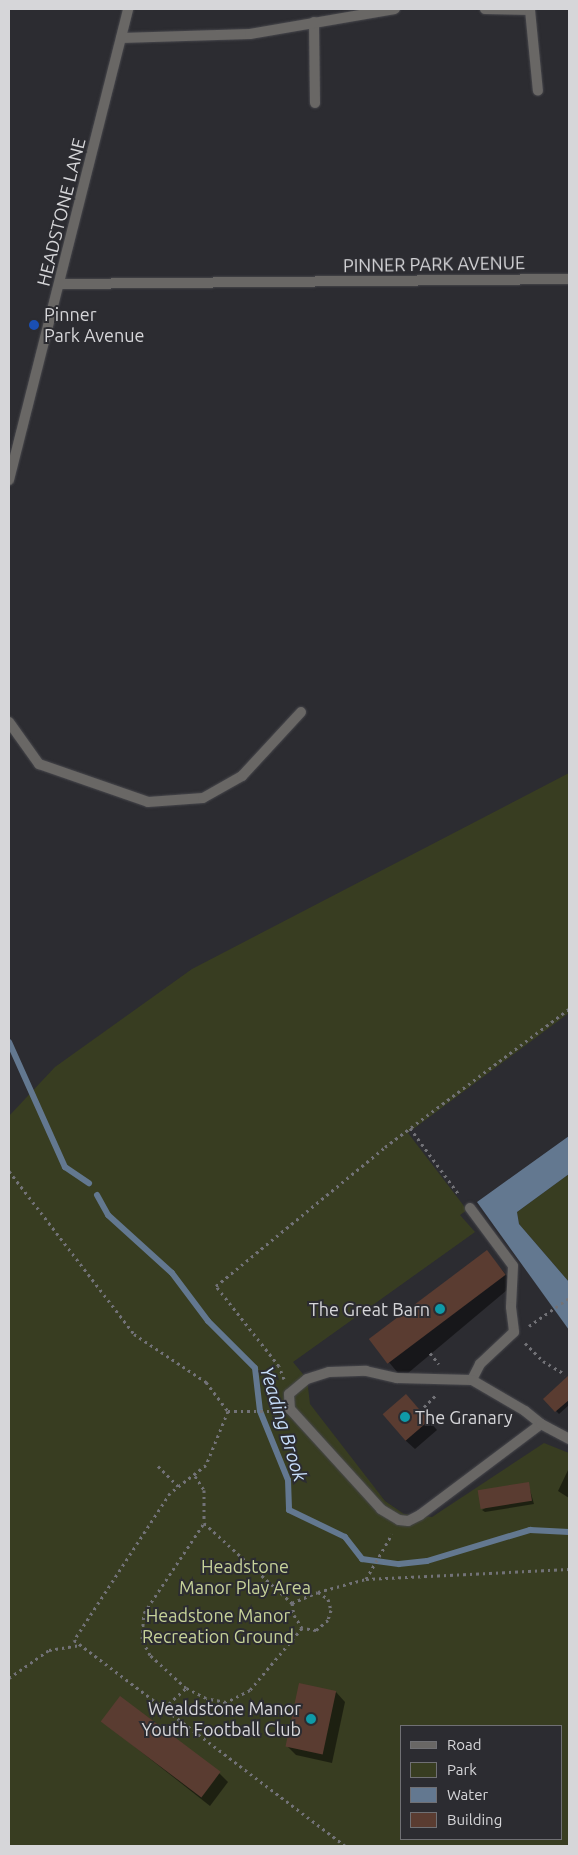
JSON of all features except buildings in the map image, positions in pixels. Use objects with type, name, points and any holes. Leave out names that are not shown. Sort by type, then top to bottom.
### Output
[{"type":"street","name":"HEADSTONE LANE","points":[[9,480],[128,9]]},
{"type":"street","points":[[121,38],[250,34],[395,9]]},
{"type":"street","points":[[485,9],[530,9],[538,90]]},
{"type":"street","points":[[314,22],[315,102]]},
{"type":"street","name":"PINNER PARK AVENUE","points":[[60,284],[569,279]]},
{"type":"street","points":[[9,722],[39,764],[148,802],[203,798],[242,776],[301,712]]},
{"type":"street","points":[[470,1208],[513,1266],[511,1307],[514,1332],[480,1364],[472,1380]]},
{"type":"street","points":[[541,1424],[408,1521],[400,1520],[381,1509],[292,1416],[289,1394],[307,1379],[329,1372],[366,1371],[397,1378],[472,1380],[525,1411],[541,1424],[569,1439]]},
{"type":"path","points":[[289,1394],[280,1366],[216,1286],[410,1128],[569,1009]]},
{"type":"path","points":[[410,1128],[470,1208]]},
{"type":"path","points":[[9,1171],[134,1334],[206,1382],[228,1411],[269,1412]]},
{"type":"path","points":[[565,1374],[543,1361],[514,1332],[569,1298]]},
{"type":"path","points":[[228,1411],[206,1465],[195,1476],[170,1493],[74,1640],[345,1846]]},
{"type":"path","points":[[158,1466],[179,1487]]},
{"type":"path","points":[[195,1476],[204,1490],[204,1524],[144,1613],[142,1639],[150,1656],[186,1688],[206,1698],[226,1702],[250,1690],[302,1628]]},
{"type":"path","points":[[204,1524],[292,1603],[294,1615],[302,1628]]},
{"type":"path","points":[[366,1579],[384,1548]]},
{"type":"path","points":[[292,1603],[318,1592],[366,1579],[569,1568]]},
{"type":"path","points":[[302,1628],[316,1630],[328,1620],[331,1610],[328,1599],[318,1592]]},
{"type":"path","points":[[9,1678],[49,1650],[80,1645]]},
{"type":"path","points":[[164,1708],[186,1688]]},
{"type":"green space","name":"Headstone Manor Recreation Ground","points":[[569,773],[569,1013],[408,1133],[467,1210],[460,1215],[475,1232],[293,1362],[307,1379],[310,1404],[385,1501],[404,1514],[432,1517],[544,1443],[569,1453],[569,1846],[9,1846],[9,1116],[55,1067],[192,969]]},
{"type":"green space","points":[[569,1174],[569,1282],[519,1224],[517,1212]]},
{"type":"water","points":[[569,1136],[569,1174],[517,1212],[519,1224],[569,1282],[569,1330],[477,1202]]},
{"type":"waterway","name":"Yeading Brook","points":[[9,1042],[65,1167],[89,1183]]},
{"type":"waterway","name":"Yeading Brook","points":[[97,1195],[108,1215],[172,1273],[208,1321],[255,1368],[260,1411],[288,1480],[289,1510],[345,1537],[362,1559],[399,1564],[427,1561],[530,1530],[569,1532]]},
{"type":"place","name":"Pinner Park Avenue","points":[[34,325]]},
{"type":"place","name":"The Great Barn","points":[[440,1309]]},
{"type":"place","name":"The Granary","points":[[405,1417]]},
{"type":"place","name":"Wealdstone Manor Youth Football Club","points":[[311,1719]]},
{"type":"park label","name":"Headstone Manor Play Area","points":[[245,1577]]}]
